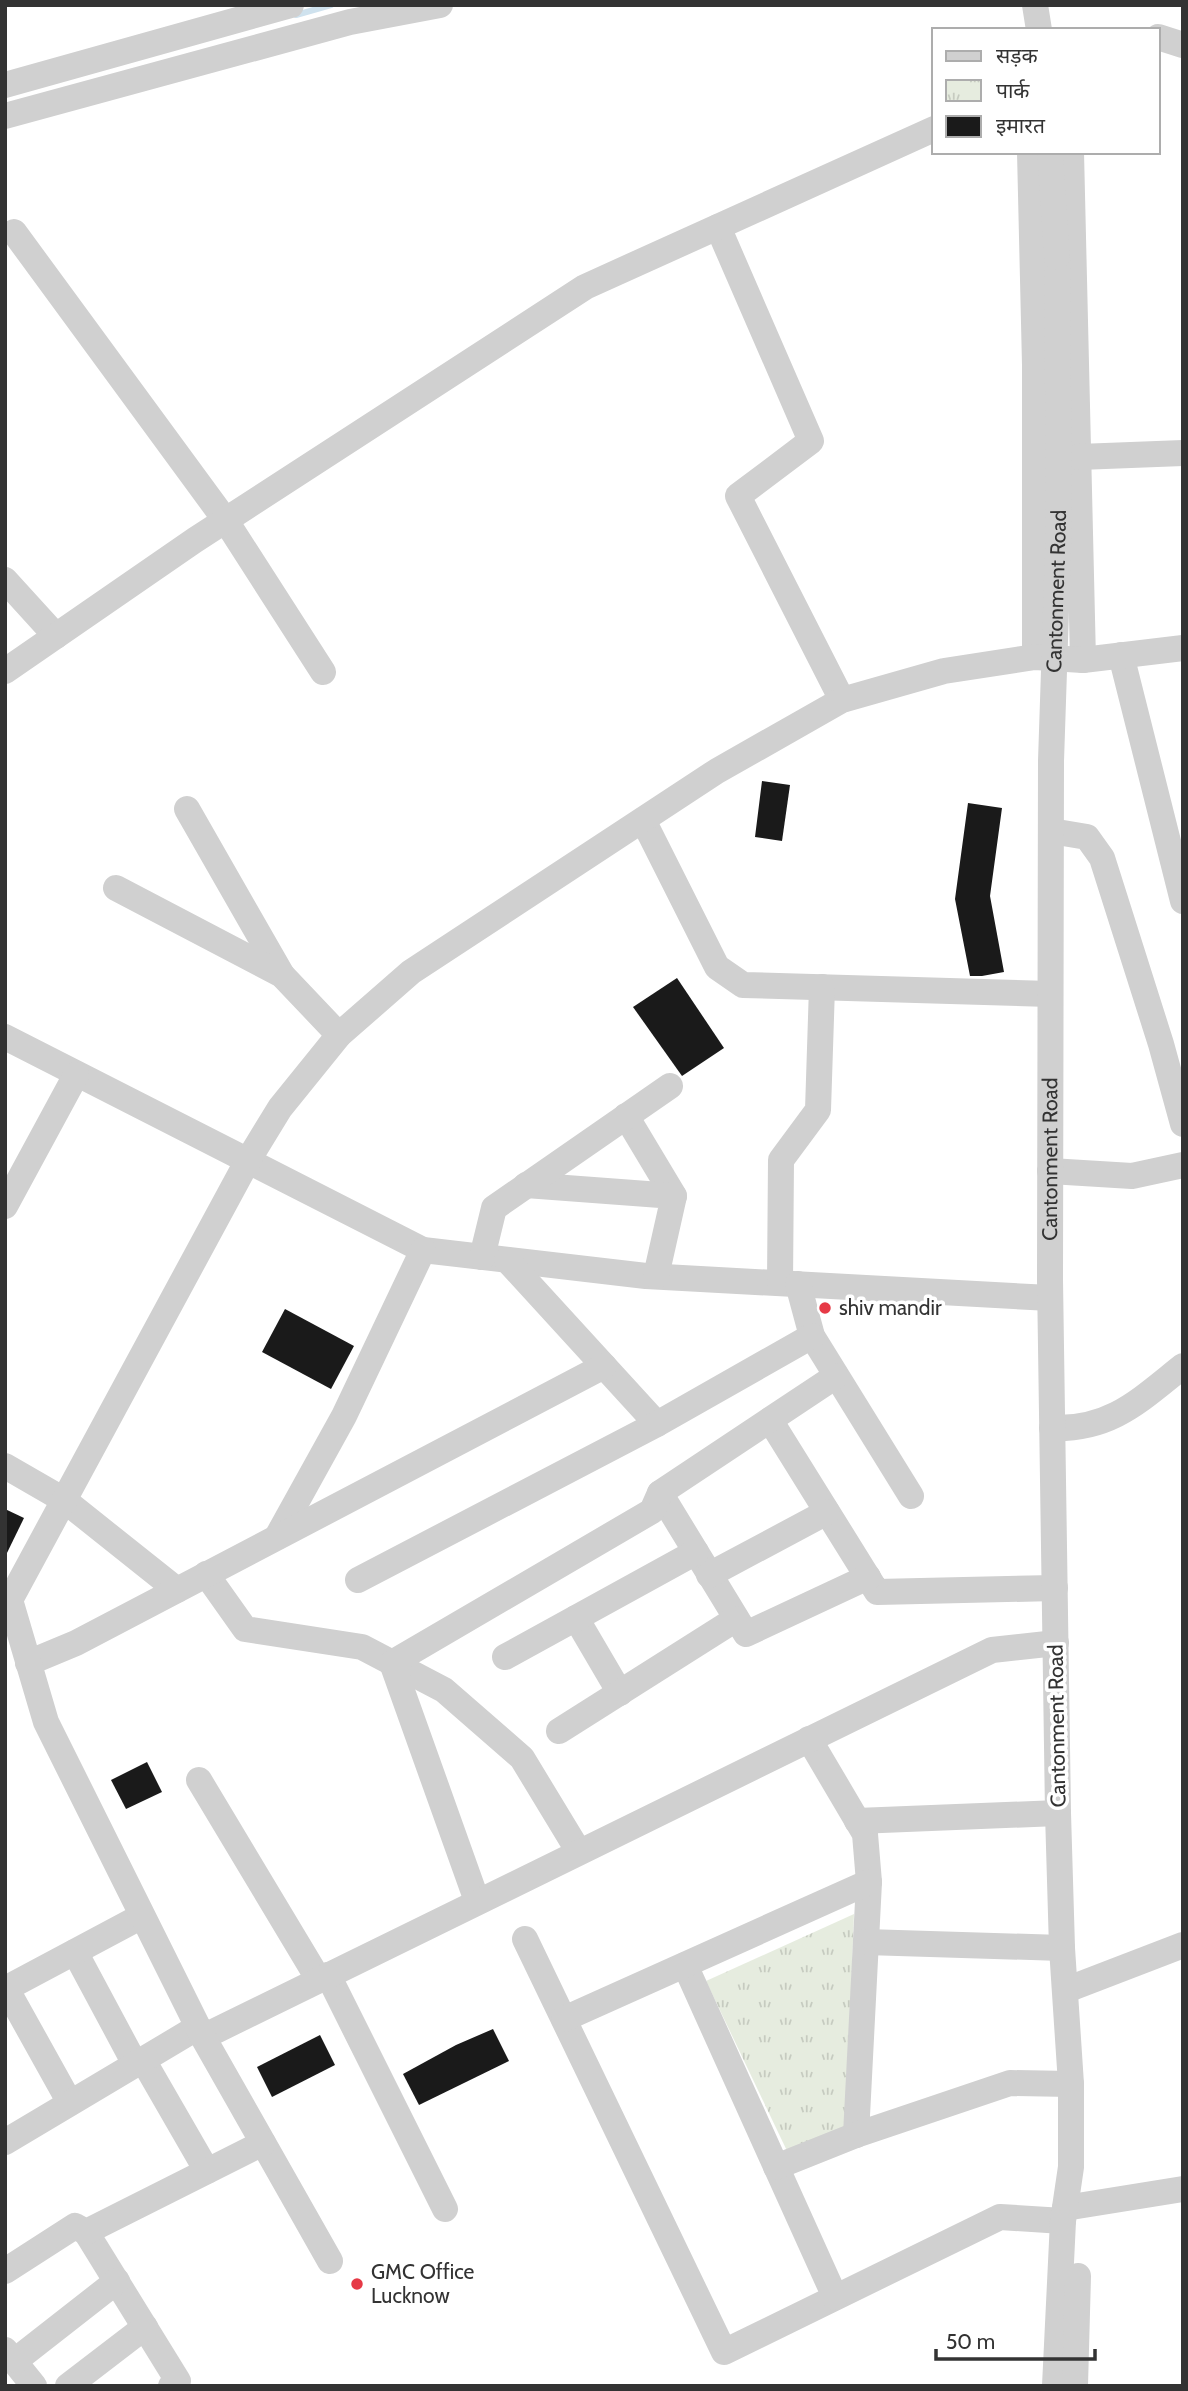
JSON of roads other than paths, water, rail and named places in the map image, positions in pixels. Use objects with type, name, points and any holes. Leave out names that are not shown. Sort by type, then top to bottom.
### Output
[{"type":"street","points":[[5,85],[291,5]]},
{"type":"street","points":[[5,116],[350,22],[440,5]]},
{"type":"street","points":[[1018,5],[1021,28]]},
{"type":"street","points":[[1035,5],[1039,28]]},
{"type":"street","points":[[1160,38],[1183,45]]},
{"type":"street","points":[[5,68],[33,60]]},
{"type":"street","points":[[5,671],[226,521],[585,287],[932,130]]},
{"type":"street","points":[[1032,154],[1035,365],[1045,656]]},
{"type":"street","points":[[1040,154],[1071,162],[1083,660]]},
{"type":"street","name":"Cantonment Road","points":[[1050,154],[1057,257],[1059,520],[1045,656],[1051,831],[1050,1298],[1058,1813],[1062,1948],[1071,2084],[1069,2212],[1055,2386]]},
{"type":"street","points":[[718,227],[811,441],[738,496],[842,700]]},
{"type":"street","points":[[14,232],[226,521],[323,673]]},
{"type":"street","points":[[1079,457],[1183,453]]},
{"type":"street","points":[[5,580],[56,636]]},
{"type":"street","points":[[330,2261],[201,2032],[46,1722],[8,1601],[247,1162],[280,1108],[338,1034],[411,972],[717,771],[842,700],[944,671],[1045,656],[1083,660],[1183,648]]},
{"type":"street","points":[[1121,655],[1183,901]]},
{"type":"street","points":[[187,809],[282,975],[338,1034]]},
{"type":"street","points":[[643,820],[718,967],[743,985],[1050,994]]},
{"type":"street","points":[[1051,831],[1087,838],[1102,858],[1177,1076],[1183,1124]]},
{"type":"street","points":[[116,888],[282,975]]},
{"type":"street","points":[[822,988],[818,1110],[782,1160],[789,1284],[812,1336],[911,1496]]},
{"type":"street","points":[[5,1037],[423,1250],[656,1276],[1050,1298]]},
{"type":"street","points":[[5,1206],[76,1075]]},
{"type":"street","points":[[657,1424],[604,1366],[494,1258],[494,1208],[670,1086]]},
{"type":"street","points":[[626,1116],[674,1196],[656,1276]]},
{"type":"street","points":[[1050,1171],[1132,1176],[1183,1165]]},
{"type":"street","points":[[526,1185],[674,1196]]},
{"type":"street","points":[[277,1537],[344,1416],[423,1250]]},
{"type":"street","points":[[358,1580],[657,1424],[812,1336]]},
{"type":"street","points":[[28,1663],[76,1643],[604,1366]]},
{"type":"street","points":[[1052,1429],[1080,1429],[1123,1413],[1183,1366]]},
{"type":"street","points":[[392,1663],[652,1511],[660,1493],[836,1376]]},
{"type":"street","points":[[770,1420],[877,1592],[1055,1588]]},
{"type":"street","points":[[5,1466],[64,1500],[177,1590]]},
{"type":"street","points":[[660,1493],[746,1634],[867,1577]]},
{"type":"street","points":[[709,1575],[827,1511]]},
{"type":"street","points":[[505,1657],[696,1552]]},
{"type":"street","points":[[206,1574],[245,1629],[362,1647],[444,1690],[522,1758],[579,1852]]},
{"type":"street","points":[[576,1618],[620,1693]]},
{"type":"street","points":[[559,1731],[736,1619]]},
{"type":"street","points":[[5,2141],[139,2062],[323,1978],[992,1650],[1056,1643]]},
{"type":"street","points":[[392,1663],[477,1901]]},
{"type":"street","points":[[809,1739],[865,1834],[869,1882],[856,2135]]},
{"type":"street","points":[[199,1780],[323,1978],[445,2209]]},
{"type":"street","points":[[857,1821],[1058,1813]]},
{"type":"street","points":[[564,2019],[869,1882]]},
{"type":"street","points":[[70,2103],[6,1988],[142,1916]]},
{"type":"street","points":[[525,1939],[724,2352],[1000,2217],[1069,2212],[1183,2189]]},
{"type":"street","points":[[866,1942],[1062,1948]]},
{"type":"street","points":[[1066,1990],[1183,1945]]},
{"type":"street","points":[[75,1952],[207,2171]]},
{"type":"street","points":[[685,1965],[835,2297]]},
{"type":"street","points":[[776,2167],[856,2135],[1010,2083],[1071,2084]]},
{"type":"street","points":[[86,2232],[263,2143]]},
{"type":"street","name":"Cantonment Road","points":[[1069,2212],[1075,2386]]},
{"type":"street","points":[[5,2272],[75,2226],[86,2232],[178,2381],[171,2386]]},
{"type":"street","points":[[34,2386],[11,2355],[117,2281]]},
{"type":"street","points":[[68,2386],[145,2327]]},
{"type":"waterway","points":[[296,15],[331,5]]},
{"type":"place","name":"shiv mandir","points":[[825,1308]]},
{"type":"place","name":"GMC Office Lucknow","points":[[357,2284]]}]
